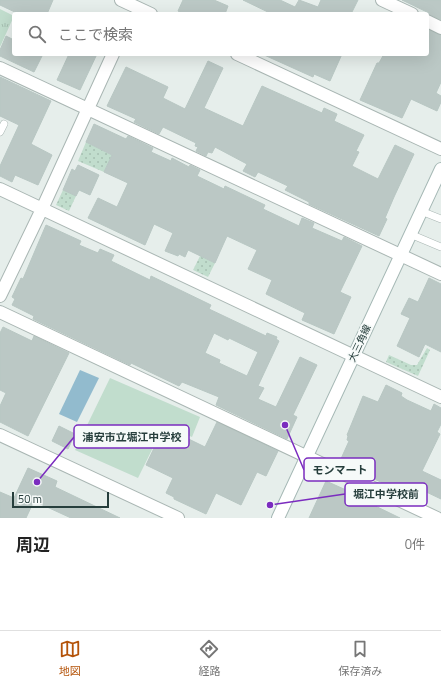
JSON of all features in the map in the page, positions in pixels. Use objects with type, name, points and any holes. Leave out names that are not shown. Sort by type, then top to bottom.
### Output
[{"type":"street","points":[[121,0],[146,12]]},
{"type":"street","points":[[382,0],[408,12]]},
{"type":"street","points":[[429,22],[441,28]]},
{"type":"street","points":[[0,296],[42,209],[112,56]]},
{"type":"street","points":[[241,56],[441,149]]},
{"type":"street","points":[[0,68],[441,274]]},
{"type":"street","name":"大三角線","points":[[278,518],[441,169]]},
{"type":"street","points":[[0,189],[441,397]]},
{"type":"street","points":[[0,312],[437,518]]},
{"type":"street","points":[[0,435],[178,518]]},
{"type":"lane","points":[[0,132],[4,124]]},
{"type":"lane","points":[[421,211],[441,219]]},
{"type":"lane","points":[[410,234],[441,247]]},
{"type":"green space","points":[[0,9],[12,15],[12,20],[0,47]]},
{"type":"green space","points":[[86,142],[112,155],[104,172],[78,161]]},
{"type":"green space","points":[[63,190],[76,196],[69,211],[56,205]]},
{"type":"green space","points":[[200,256],[215,263],[208,277],[193,270]]},
{"type":"green space","points":[[427,348],[430,350],[418,376],[386,362],[389,355],[411,365],[417,365]]},
{"type":"green space","points":[[110,378],[200,417],[192,437],[164,425],[138,478],[75,450]]},
{"type":"water","points":[[80,370],[99,378],[77,422],[59,414]]},
{"type":"building","points":[[0,0],[53,0],[48,12],[15,12],[0,5]]},
{"type":"building","points":[[183,0],[214,0],[228,6],[226,12],[178,11]]},
{"type":"building","points":[[243,0],[280,0],[295,7],[299,0],[318,7],[321,0],[358,0],[352,12],[268,12]]},
{"type":"building","points":[[402,0],[441,0],[441,20],[429,15],[429,12]]},
{"type":"building","points":[[429,30],[441,35],[441,82],[436,93],[441,96],[441,102],[437,111],[411,99],[402,118],[360,100],[377,63],[379,63],[383,56],[429,56]]},
{"type":"building","points":[[6,36],[12,39],[12,56],[42,56],[34,72],[0,56],[0,50]]},
{"type":"building","points":[[68,56],[96,56],[80,90],[57,80]]},
{"type":"building","points":[[266,56],[341,56],[330,81],[314,74],[313,77]]},
{"type":"building","points":[[208,61],[223,68],[204,108],[243,126],[262,86],[322,113],[324,108],[337,114],[334,121],[364,135],[356,151],[359,152],[352,166],[378,179],[395,145],[414,154],[385,218],[387,219],[379,236],[309,204],[309,202],[285,190],[288,186],[258,172],[255,177],[243,171],[247,164],[215,147],[212,153],[208,152],[206,156],[196,151],[198,147],[195,146],[196,143],[163,127],[159,134],[134,122],[136,119],[107,106],[126,67],[168,87],[163,98],[185,109]]},
{"type":"building","points":[[0,77],[51,101],[31,144],[52,155],[38,185],[15,175],[12,182],[0,176],[0,166],[19,125],[0,116]]},
{"type":"building","points":[[94,124],[126,139],[128,136],[153,148],[151,152],[171,161],[172,158],[189,167],[190,165],[200,170],[197,176],[224,189],[225,186],[265,205],[263,209],[299,226],[302,218],[314,223],[312,228],[342,241],[344,237],[362,246],[340,292],[351,297],[334,334],[302,320],[305,313],[266,294],[272,280],[248,269],[257,250],[227,236],[215,263],[188,250],[185,257],[179,254],[178,256],[165,251],[173,233],[154,224],[145,245],[88,218],[98,198],[117,207],[128,183],[104,172],[112,155],[86,142]]},
{"type":"building","points":[[78,165],[99,175],[90,195],[79,190],[76,196],[63,190],[72,169],[75,171]]},
{"type":"building","points":[[46,225],[81,241],[79,245],[98,253],[100,249],[114,255],[111,261],[150,280],[151,276],[211,305],[209,309],[266,336],[267,333],[277,337],[276,339],[279,341],[258,386],[264,388],[258,399],[276,407],[300,357],[317,365],[293,415],[297,417],[287,439],[216,405],[219,397],[182,382],[179,386],[131,363],[130,365],[33,319],[34,316],[12,305],[15,299],[12,297],[21,278],[23,279]],"holes":[[[214,333],[228,340],[229,338],[258,352],[247,376],[219,363],[220,360],[205,353]]]},
{"type":"building","points":[[429,278],[441,284],[441,352],[425,344],[419,357],[397,346],[410,318],[401,314],[409,298],[418,302]]},
{"type":"building","points":[[3,327],[32,341],[34,336],[69,353],[28,436],[0,422],[0,406],[6,393],[0,390],[0,333]]},
{"type":"building","points":[[386,385],[402,393],[401,396],[407,400],[431,411],[434,404],[441,408],[441,424],[437,432],[440,434],[422,471],[441,480],[441,499],[418,488],[413,497],[344,465],[345,463],[340,461],[349,441],[347,440],[347,435],[363,396],[378,402]]},
{"type":"building","points":[[217,422],[278,451],[266,476],[257,472],[241,505],[216,493],[206,514],[174,499],[174,497],[166,493],[173,478],[146,465],[164,427],[205,447]]},
{"type":"building","points":[[59,426],[75,434],[68,449],[52,441]]},
{"type":"building","points":[[28,468],[57,481],[55,487],[120,518],[71,518],[34,501],[26,518],[0,518],[0,492],[14,498]]},
{"type":"building","points":[[326,481],[364,498],[363,500],[400,518],[309,518]]},
{"type":"place","name":"モンマート","points":[[285,425]]},
{"type":"place","name":"浦安市立堀江中学校","points":[[37,482]]},
{"type":"place","name":"堀江中学校前","points":[[270,505]]}]
